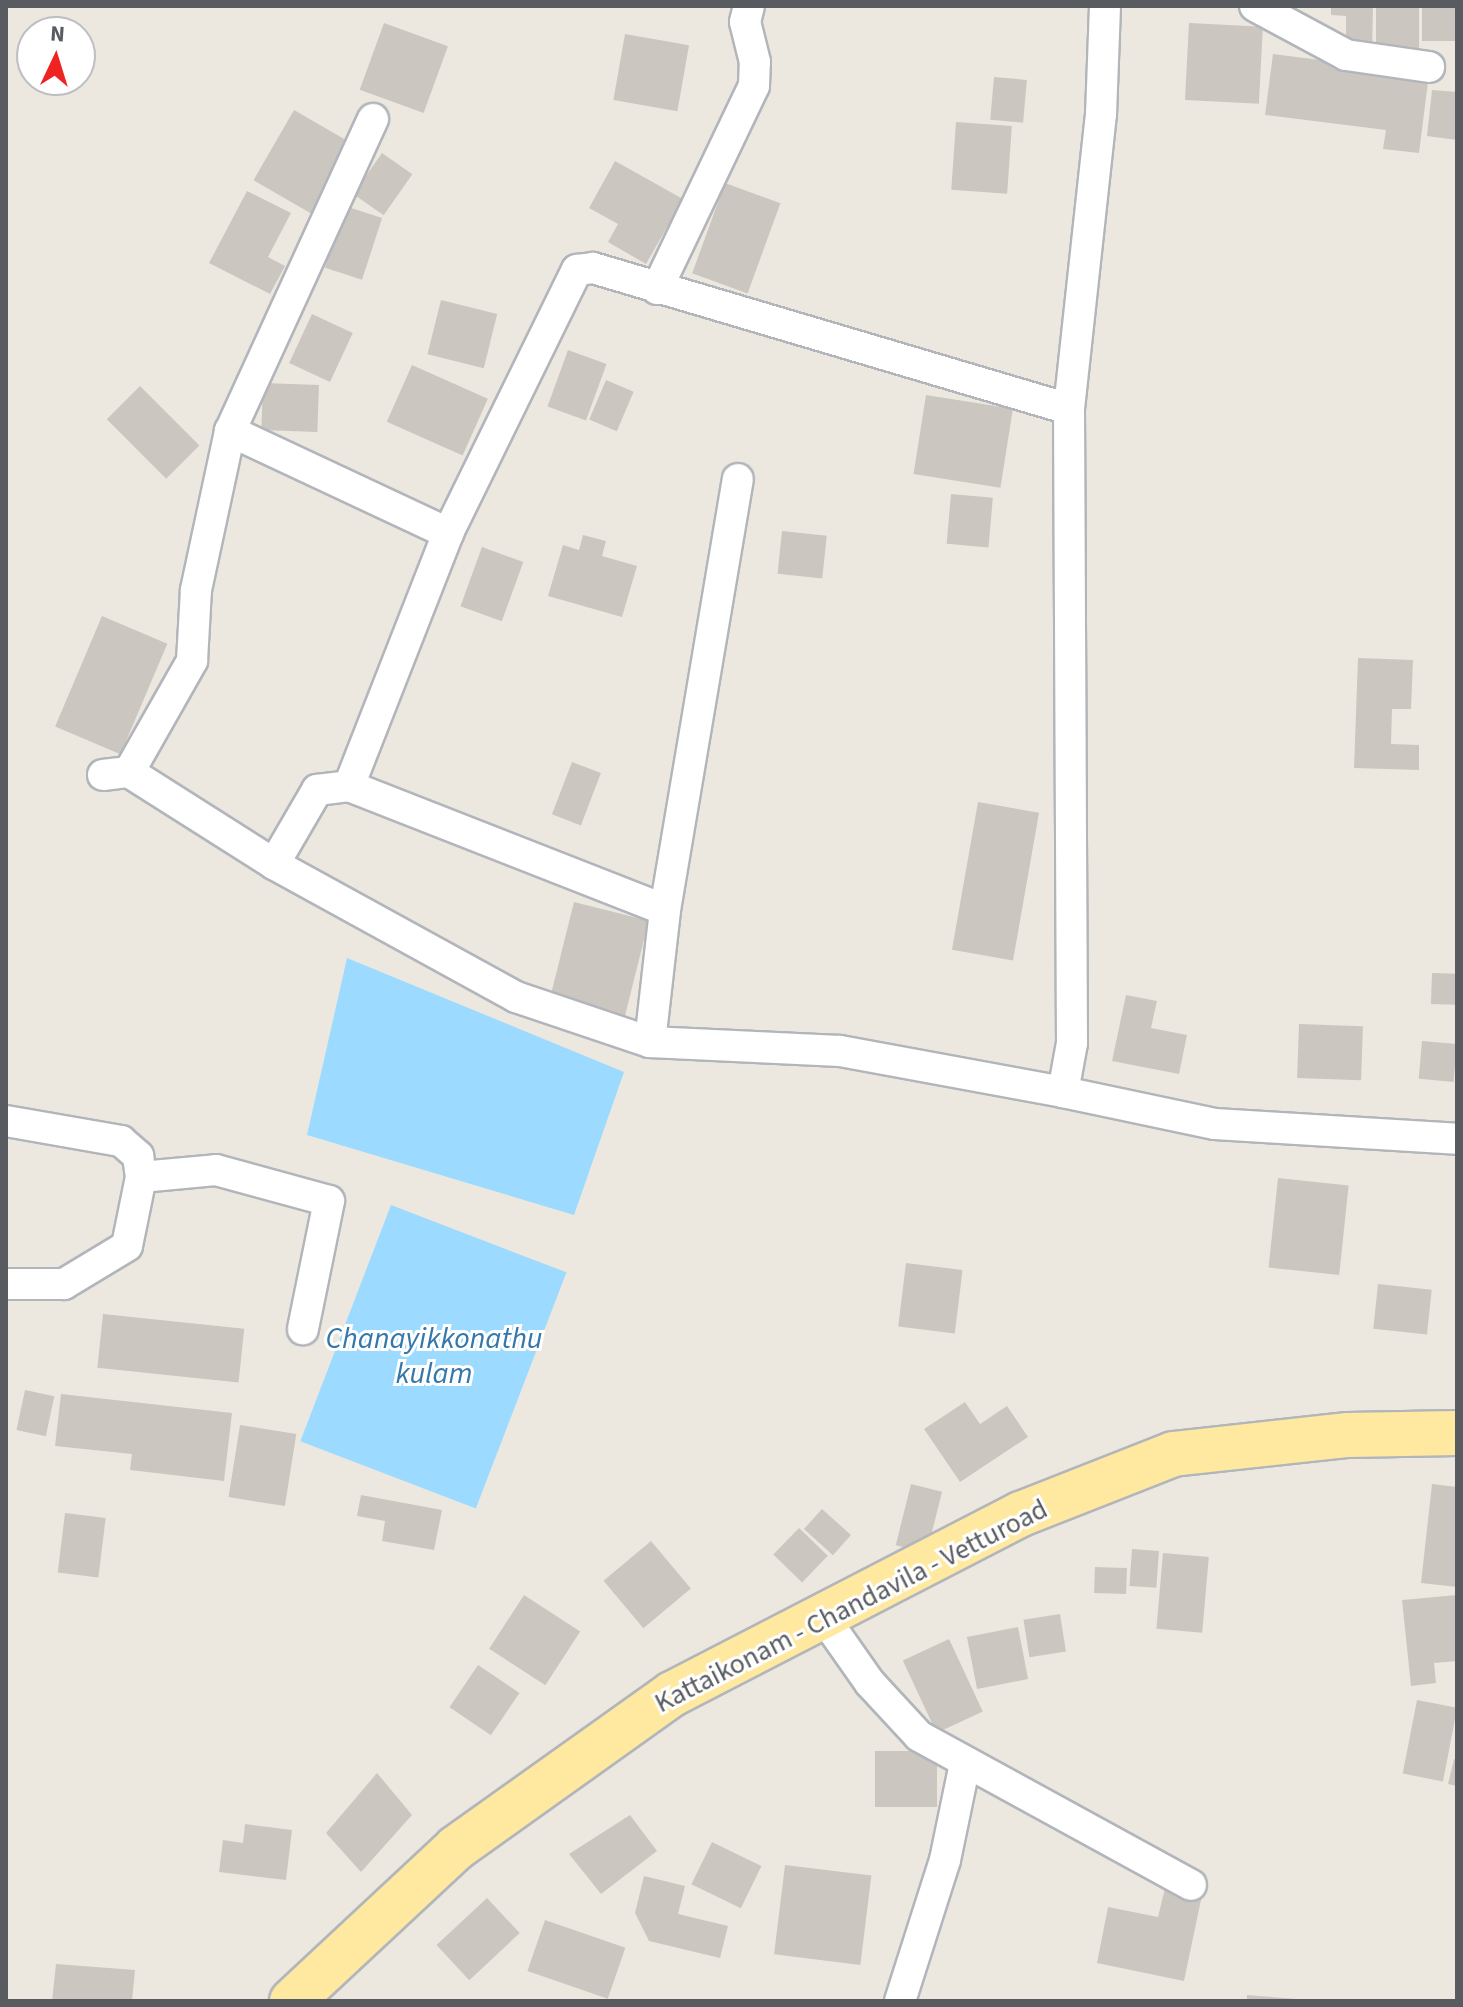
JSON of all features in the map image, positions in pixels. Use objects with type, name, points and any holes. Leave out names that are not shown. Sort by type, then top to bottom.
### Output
[{"type":"main road","name":"Kattaikonam - Chandavila - Vetturoad","points":[[292,2001],[468,1839],[672,1694],[825,1619],[1021,1514],[1173,1454],[1348,1435],[1457,1433]]},
{"type":"street","points":[[657,289],[754,86],[755,62],[745,22],[749,6]]},
{"type":"street","points":[[1063,1092],[1072,1043],[1069,409],[1101,114],[1105,6]]},
{"type":"street","points":[[1255,6],[1346,55],[1429,67]]},
{"type":"street","points":[[373,119],[230,431],[196,590],[192,661],[116,774],[516,997],[650,1042],[840,1051],[1215,1124],[1457,1139]]},
{"type":"street","points":[[349,786],[448,533],[577,270],[593,268],[1069,409]]},
{"type":"street","points":[[230,431],[448,533]]},
{"type":"street","points":[[650,1042],[665,910],[738,479]]},
{"type":"street","points":[[274,864],[317,790],[349,786],[665,910]]},
{"type":"street","points":[[6,1121],[121,1141],[138,1156],[141,1177],[127,1246],[64,1284],[6,1284]]},
{"type":"street","points":[[141,1177],[216,1170],[329,1201],[303,1329]]},
{"type":"street","points":[[825,1619],[892,1709],[919,1736],[1191,1885]]},
{"type":"street","points":[[900,2001],[945,1860],[965,1763]]},
{"type":"water","points":[[347,958],[624,1072],[574,1215],[307,1135]]},
{"type":"water","name":"Chanayikkonathu kulam","points":[[391,1205],[567,1272],[476,1509],[300,1441]]},
{"type":"building","points":[[1331,6],[1373,6],[1372,51],[1346,51],[1346,16],[1331,15]]},
{"type":"building","points":[[1376,6],[1419,6],[1419,52],[1376,52]]},
{"type":"building","points":[[1422,6],[1457,6],[1457,41],[1422,41]]},
{"type":"building","points":[[384,23],[448,46],[424,113],[360,90]]},
{"type":"building","points":[[1189,23],[1263,27],[1259,104],[1185,100]]},
{"type":"building","points":[[625,34],[689,45],[677,111],[613,100]]},
{"type":"building","points":[[1273,54],[1429,74],[1419,153],[1383,149],[1386,130],[1265,115]]},
{"type":"building","points":[[994,77],[1027,80],[1023,123],[990,120]]},
{"type":"building","points":[[1432,90],[1457,92],[1457,140],[1427,136]]},
{"type":"building","points":[[294,110],[352,144],[312,214],[254,180]]},
{"type":"building","points":[[956,122],[1012,126],[1007,194],[951,190]]},
{"type":"building","points":[[382,153],[412,174],[384,215],[353,194]]},
{"type":"building","points":[[615,161],[683,199],[646,264],[608,242],[618,224],[589,208]]},
{"type":"building","points":[[725,183],[780,203],[748,293],[692,273]]},
{"type":"building","points":[[247,191],[291,213],[268,257],[285,266],[270,294],[209,263]]},
{"type":"building","points":[[345,206],[382,218],[362,280],[325,268]]},
{"type":"building","points":[[441,300],[497,314],[484,368],[427,354]]},
{"type":"building","points":[[312,314],[353,333],[330,382],[289,363]]},
{"type":"building","points":[[568,350],[607,364],[586,420],[547,406]]},
{"type":"building","points":[[412,365],[488,399],[463,455],[387,422]]},
{"type":"building","points":[[606,380],[634,392],[617,431],[589,420]]},
{"type":"building","points":[[263,383],[319,385],[317,432],[261,430]]},
{"type":"building","points":[[140,386],[199,445],[166,479],[107,419]]},
{"type":"building","points":[[926,395],[1013,409],[1000,488],[913,474]]},
{"type":"building","points":[[951,494],[993,498],[988,547],[947,544]]},
{"type":"building","points":[[782,531],[827,536],[822,578],[778,574]]},
{"type":"building","points":[[583,535],[606,541],[602,556],[637,566],[622,617],[548,596],[563,545],[579,550]]},
{"type":"building","points":[[482,547],[523,562],[502,621],[460,606]]},
{"type":"building","points":[[102,616],[167,644],[120,754],[55,726]]},
{"type":"building","points":[[1358,658],[1413,660],[1411,709],[1392,709],[1391,744],[1419,745],[1419,770],[1354,768]]},
{"type":"building","points":[[572,762],[601,773],[581,825],[552,814]]},
{"type":"building","points":[[978,802],[1039,813],[1013,960],[952,950]]},
{"type":"building","points":[[574,902],[649,921],[624,1021],[549,1002]]},
{"type":"building","points":[[1432,973],[1457,974],[1456,1005],[1431,1004]]},
{"type":"building","points":[[1126,995],[1157,1001],[1151,1028],[1187,1035],[1179,1074],[1112,1061]]},
{"type":"building","points":[[1299,1024],[1363,1026],[1361,1080],[1297,1078]]},
{"type":"building","points":[[1422,1041],[1457,1044],[1454,1082],[1419,1079]]},
{"type":"building","points":[[1278,1178],[1349,1185],[1339,1275],[1269,1268]]},
{"type":"building","points":[[906,1263],[963,1270],[955,1333],[898,1327]]},
{"type":"building","points":[[1378,1284],[1432,1290],[1427,1334],[1373,1329]]},
{"type":"building","points":[[103,1314],[244,1329],[239,1383],[97,1368]]},
{"type":"building","points":[[25,1390],[54,1396],[46,1436],[16,1430]]},
{"type":"building","points":[[61,1394],[232,1413],[224,1481],[130,1470],[132,1454],[55,1446]]},
{"type":"building","points":[[965,1402],[980,1424],[1007,1406],[1028,1437],[960,1482],[924,1429]]},
{"type":"building","points":[[240,1425],[296,1434],[285,1506],[229,1497]]},
{"type":"building","points":[[911,1484],[942,1492],[927,1553],[896,1545]]},
{"type":"building","points":[[1432,1484],[1457,1487],[1457,1587],[1421,1583]]},
{"type":"building","points":[[361,1495],[442,1510],[434,1550],[382,1541],[385,1521],[357,1516]]},
{"type":"building","points":[[822,1509],[851,1535],[833,1555],[804,1529]]},
{"type":"building","points":[[65,1513],[106,1518],[98,1578],[58,1573]]},
{"type":"building","points":[[799,1528],[828,1556],[802,1582],[773,1555]]},
{"type":"building","points":[[651,1541],[691,1588],[643,1628],[604,1581]]},
{"type":"building","points":[[1132,1549],[1159,1551],[1156,1588],[1129,1586]]},
{"type":"building","points":[[1163,1553],[1209,1557],[1202,1633],[1156,1629]]},
{"type":"building","points":[[1095,1567],[1127,1568],[1126,1594],[1094,1593]]},
{"type":"building","points":[[524,1595],[580,1631],[545,1685],[489,1649]]},
{"type":"building","points":[[1457,1595],[1457,1661],[1434,1663],[1436,1683],[1411,1686],[1402,1600]]},
{"type":"building","points":[[1060,1614],[1066,1652],[1029,1657],[1023,1620]]},
{"type":"building","points":[[1018,1627],[1028,1679],[977,1689],[967,1637]]},
{"type":"building","points":[[949,1639],[983,1712],[937,1733],[903,1661]]},
{"type":"building","points":[[478,1665],[519,1693],[491,1735],[449,1707]]},
{"type":"building","points":[[1417,1700],[1457,1708],[1443,1781],[1403,1774]]},
{"type":"building","points":[[875,1751],[937,1751],[937,1807],[875,1807]]},
{"type":"building","points":[[1454,1759],[1457,1760],[1457,1786],[1448,1784]]},
{"type":"building","points":[[377,1773],[412,1815],[361,1872],[326,1833]]},
{"type":"building","points":[[630,1815],[657,1851],[601,1894],[569,1854]]},
{"type":"building","points":[[245,1824],[292,1830],[286,1880],[219,1872],[223,1840],[243,1843]]},
{"type":"building","points":[[712,1842],[761,1866],[741,1908],[691,1884]]},
{"type":"building","points":[[785,1865],[871,1876],[860,1965],[774,1954]]},
{"type":"building","points":[[644,1876],[685,1886],[678,1914],[728,1926],[720,1958],[649,1941],[635,1913]]},
{"type":"building","points":[[1165,1888],[1202,1895],[1184,1981],[1097,1963],[1108,1907],[1158,1917]]},
{"type":"building","points":[[487,1898],[520,1933],[469,1980],[437,1945]]},
{"type":"building","points":[[545,1920],[625,1948],[608,1999],[527,1971]]},
{"type":"building","points":[[56,1964],[135,1970],[132,2001],[52,2001]]},
{"type":"building","points":[[1247,1995],[1296,1999],[1296,2001],[1247,2001]]}]
